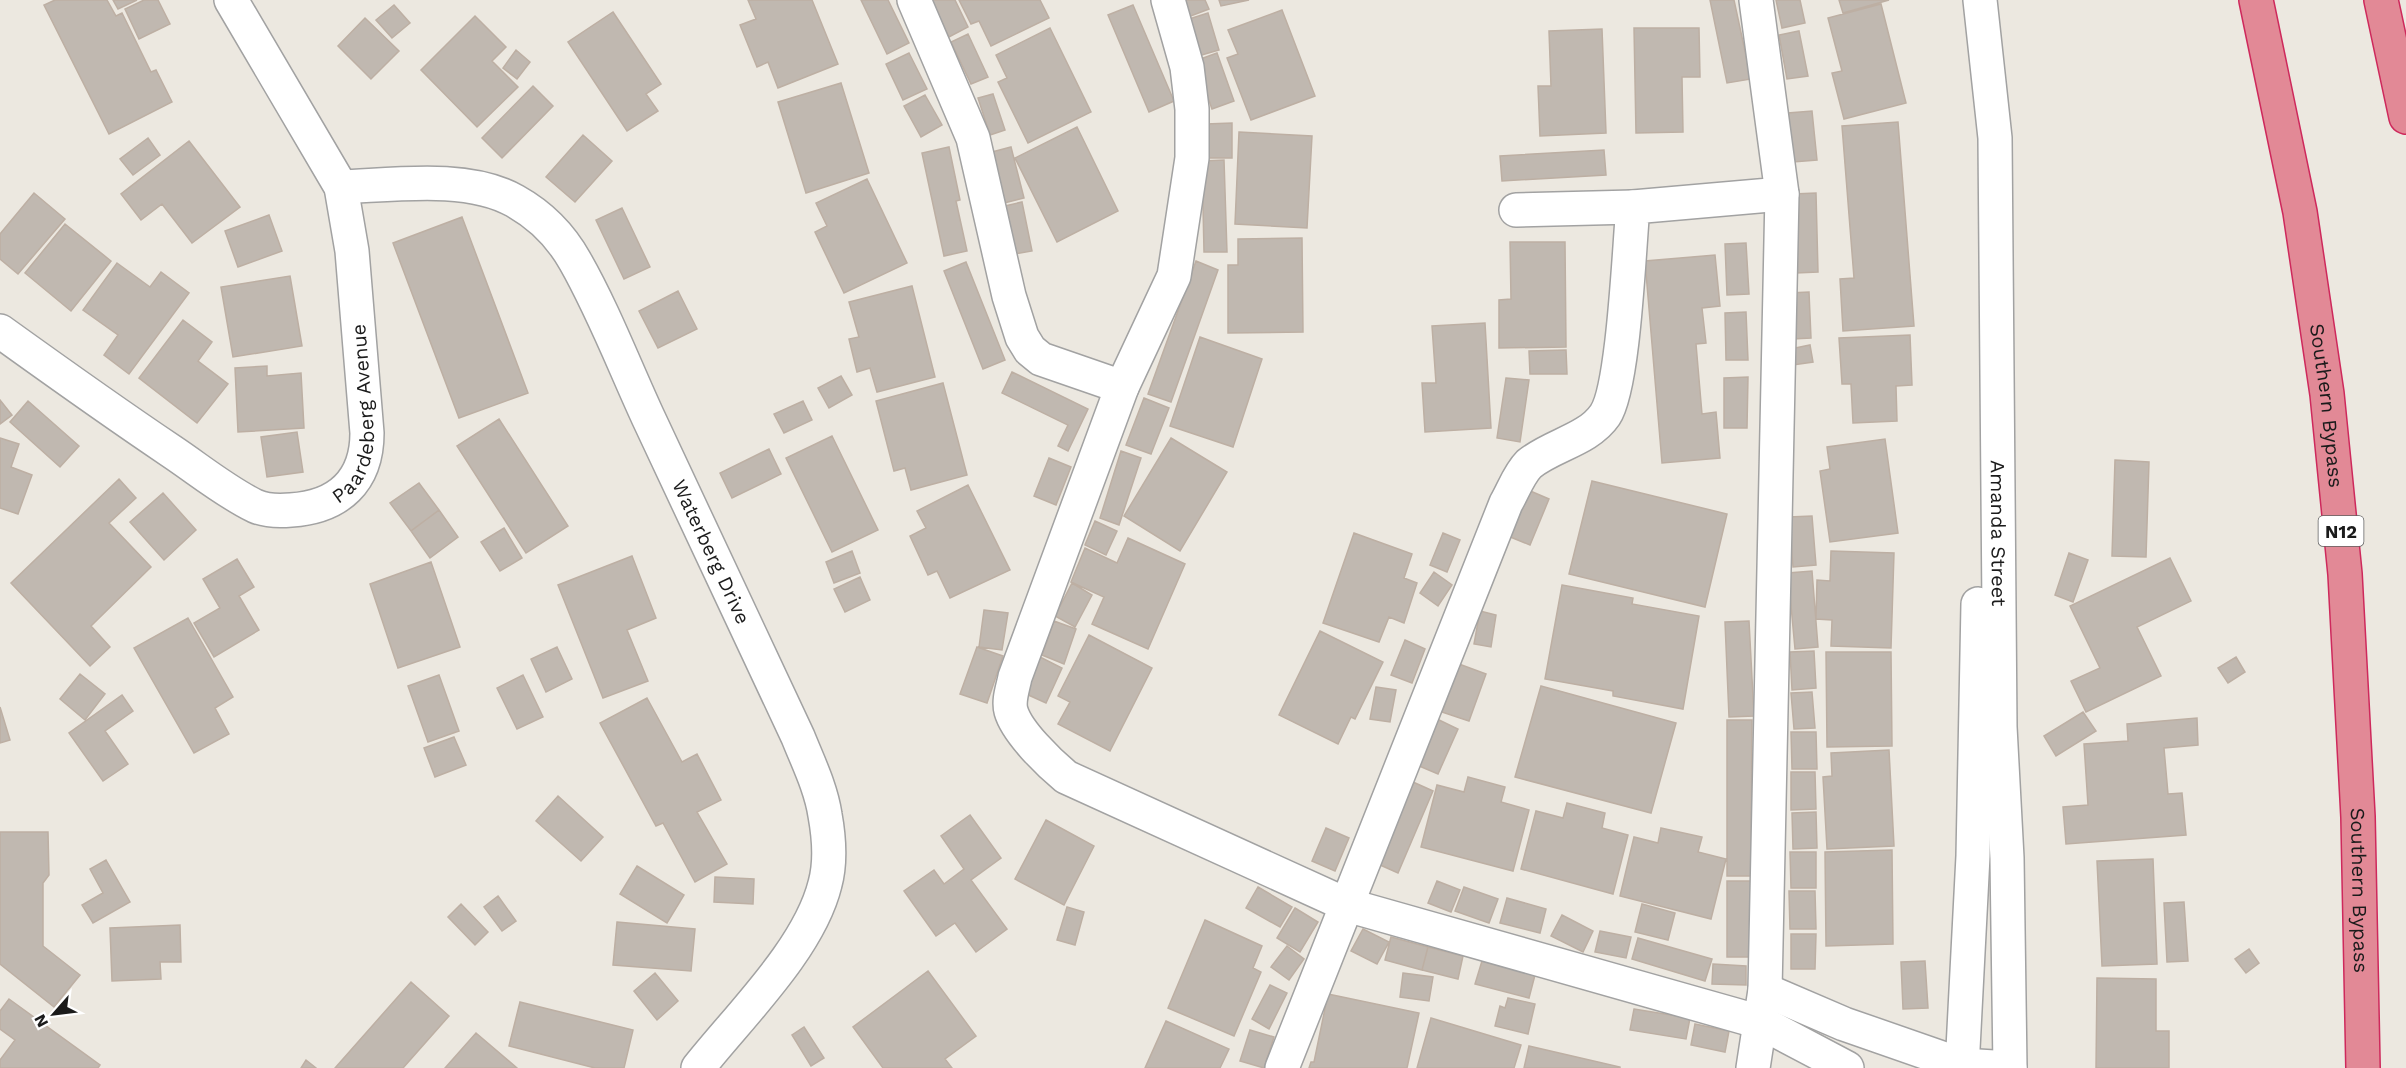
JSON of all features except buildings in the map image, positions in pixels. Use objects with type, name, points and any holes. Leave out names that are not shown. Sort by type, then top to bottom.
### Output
[{"type":"highway","name":"Southern Bypass","points":[[2256,0],[2300,212],[2327,394],[2345,573],[2358,817],[2363,1068]]},
{"type":"highway","points":[[2381,0],[2406,117]]},
{"type":"street","name":"Paardeberg Avenue","points":[[0,331],[128,422],[256,506],[284,510],[318,507],[334,499],[359,473],[367,453],[352,251],[341,187],[231,0]]},
{"type":"street","points":[[914,0],[973,138],[1009,297],[1022,337],[1030,350],[1041,359],[1122,387]]},
{"type":"street","points":[[1168,0],[1187,67],[1192,109],[1192,158],[1174,276],[1122,387],[1015,677],[1011,695],[1011,712],[1049,763],[1066,777],[1347,905],[1760,1022],[1847,1068]]},
{"type":"street","points":[[1753,1068],[1765,990],[1782,194],[1756,0]]},
{"type":"street","name":"Amanda Street","points":[[1961,0],[1971,92],[1988,495],[2007,858],[2010,1068]]},
{"type":"street","name":"Amanda Street","points":[[1962,1066],[1988,495],[1995,138],[1980,0]]},
{"type":"street","name":"Waterberg Drive","points":[[341,187],[429,184],[475,187],[513,200],[538,216],[556,235],[575,261],[806,757],[825,814],[828,867],[820,899],[811,923],[786,960],[698,1068]]},
{"type":"street","points":[[1516,210],[1633,207],[1782,194]]},
{"type":"street","points":[[1281,1068],[1506,503],[1527,467],[1538,458],[1589,431],[1606,414],[1618,368],[1633,207]]},
{"type":"street","points":[[1972,856],[2007,858]]},
{"type":"street","points":[[1765,990],[1844,1024],[1962,1066],[2010,1068]]}]
